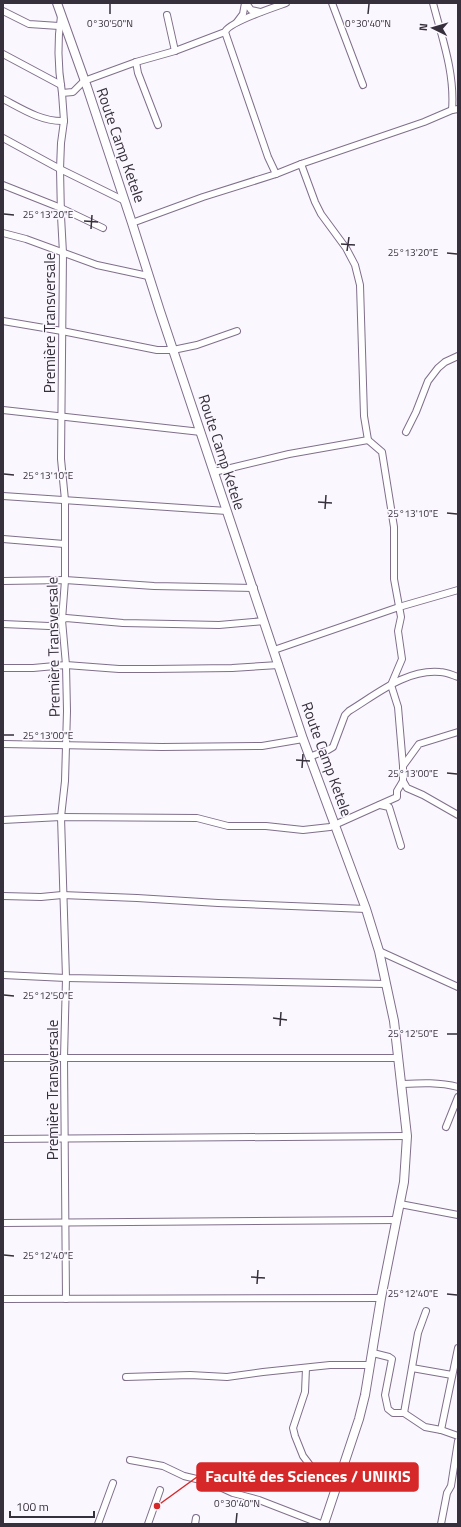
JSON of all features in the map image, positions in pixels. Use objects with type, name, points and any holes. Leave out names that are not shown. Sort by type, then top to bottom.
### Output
[{"type":"street","name":"Route Camp Ketele","points":[[57,3],[125,201],[148,276],[254,588],[303,739],[366,909],[379,951],[399,1058],[408,1136],[404,1182],[381,1298],[373,1353],[359,1419],[323,1524]]},
{"type":"street","points":[[246,3],[251,10],[260,12]]},
{"type":"street","points":[[237,23],[243,14],[246,3]]},
{"type":"street","points":[[62,93],[73,92],[84,81],[136,62],[175,51],[225,32],[228,27],[260,12],[286,3]]},
{"type":"street","points":[[332,3],[363,85]]},
{"type":"street","points":[[132,223],[203,197],[276,174],[424,122],[455,109],[451,73],[433,3]]},
{"type":"street","points":[[3,11],[29,24],[59,26]]},
{"type":"street","points":[[167,15],[175,51]]},
{"type":"street","name":"Première Transversale","points":[[61,16],[59,26],[58,56],[64,121],[61,142],[60,169],[63,253],[61,306],[61,459],[65,500],[65,580],[62,620],[66,665],[67,711],[65,781],[61,817],[63,863],[62,895],[66,978],[64,1058],[66,1299]]},
{"type":"street","points":[[225,32],[268,157],[276,174]]},
{"type":"street","points":[[3,54],[61,84]]},
{"type":"street","points":[[136,62],[138,73],[158,126]]},
{"type":"street","points":[[125,66],[138,73]]},
{"type":"street","points":[[3,99],[46,120],[64,121]]},
{"type":"street","points":[[3,138],[60,169],[125,201]]},
{"type":"street","points":[[3,820],[61,817],[197,818],[228,826],[266,826],[303,830],[330,827],[398,797],[397,792],[403,781],[403,766],[398,707],[391,685],[402,659],[398,631],[401,617],[394,579],[394,526],[382,452],[368,440],[364,416],[360,285],[355,265],[346,248],[321,214],[301,164]]},
{"type":"street","points":[[3,186],[61,208],[103,228]]},
{"type":"street","points":[[3,234],[26,239],[97,265],[148,276]]},
{"type":"street","points":[[3,322],[62,331],[157,350],[173,350],[197,345],[237,331]]},
{"type":"street","points":[[406,432],[416,412],[428,381],[438,368],[445,362],[458,356]]},
{"type":"street","points":[[3,410],[201,432]]},
{"type":"street","points":[[214,472],[289,454],[368,440]]},
{"type":"street","points":[[3,496],[227,511]]},
{"type":"street","points":[[3,539],[64,544]]},
{"type":"street","points":[[3,581],[65,580],[154,586],[254,588]]},
{"type":"street","points":[[274,650],[458,590]]},
{"type":"street","points":[[3,624],[49,626],[66,618],[123,623],[219,624],[264,621]]},
{"type":"street","points":[[3,668],[33,668],[66,665],[126,669],[232,668],[279,665]]},
{"type":"street","points":[[309,756],[331,749],[347,713],[403,678],[417,673],[430,671],[442,672],[458,677]]},
{"type":"street","points":[[403,766],[419,744],[458,732]]},
{"type":"street","points":[[3,744],[66,746],[262,746],[303,739]]},
{"type":"street","points":[[403,781],[407,788],[423,795],[458,815]]},
{"type":"street","points":[[379,805],[389,807],[401,846]]},
{"type":"street","points":[[3,896],[62,895],[137,898],[218,904],[366,909]]},
{"type":"street","points":[[379,951],[458,987]]},
{"type":"street","points":[[3,975],[66,978],[386,984]]},
{"type":"street","points":[[3,1058],[399,1058]]},
{"type":"street","points":[[402,1084],[432,1083],[458,1087]]},
{"type":"street","points":[[446,1127],[458,1097]]},
{"type":"street","points":[[3,1139],[408,1136]]},
{"type":"street","points":[[400,1204],[458,1215]]},
{"type":"street","points":[[3,1223],[396,1220]]},
{"type":"street","points":[[3,1299],[381,1298]]},
{"type":"street","points":[[404,1414],[418,1333],[426,1311]]},
{"type":"street","points":[[441,1430],[458,1348]]},
{"type":"street","points":[[373,1353],[392,1359],[385,1396],[388,1409],[392,1412],[404,1414],[425,1427],[441,1430],[458,1436]]},
{"type":"street","points":[[126,1377],[190,1375],[227,1377],[330,1365],[370,1365]]},
{"type":"street","points":[[306,1368],[305,1392],[293,1428],[295,1436],[303,1456],[316,1473],[339,1480]]},
{"type":"street","points":[[412,1368],[452,1375]]},
{"type":"street","points":[[441,1524],[447,1494],[451,1486],[458,1441]]},
{"type":"street","points":[[130,1460],[162,1466],[184,1476],[208,1482],[233,1493],[260,1500],[323,1524]]},
{"type":"street","points":[[98,1524],[113,1483]]},
{"type":"street","points":[[148,1524],[160,1490]]},
{"type":"place","name":"Faculté des Sciences / UNIKIS","points":[[157,1506]]}]
